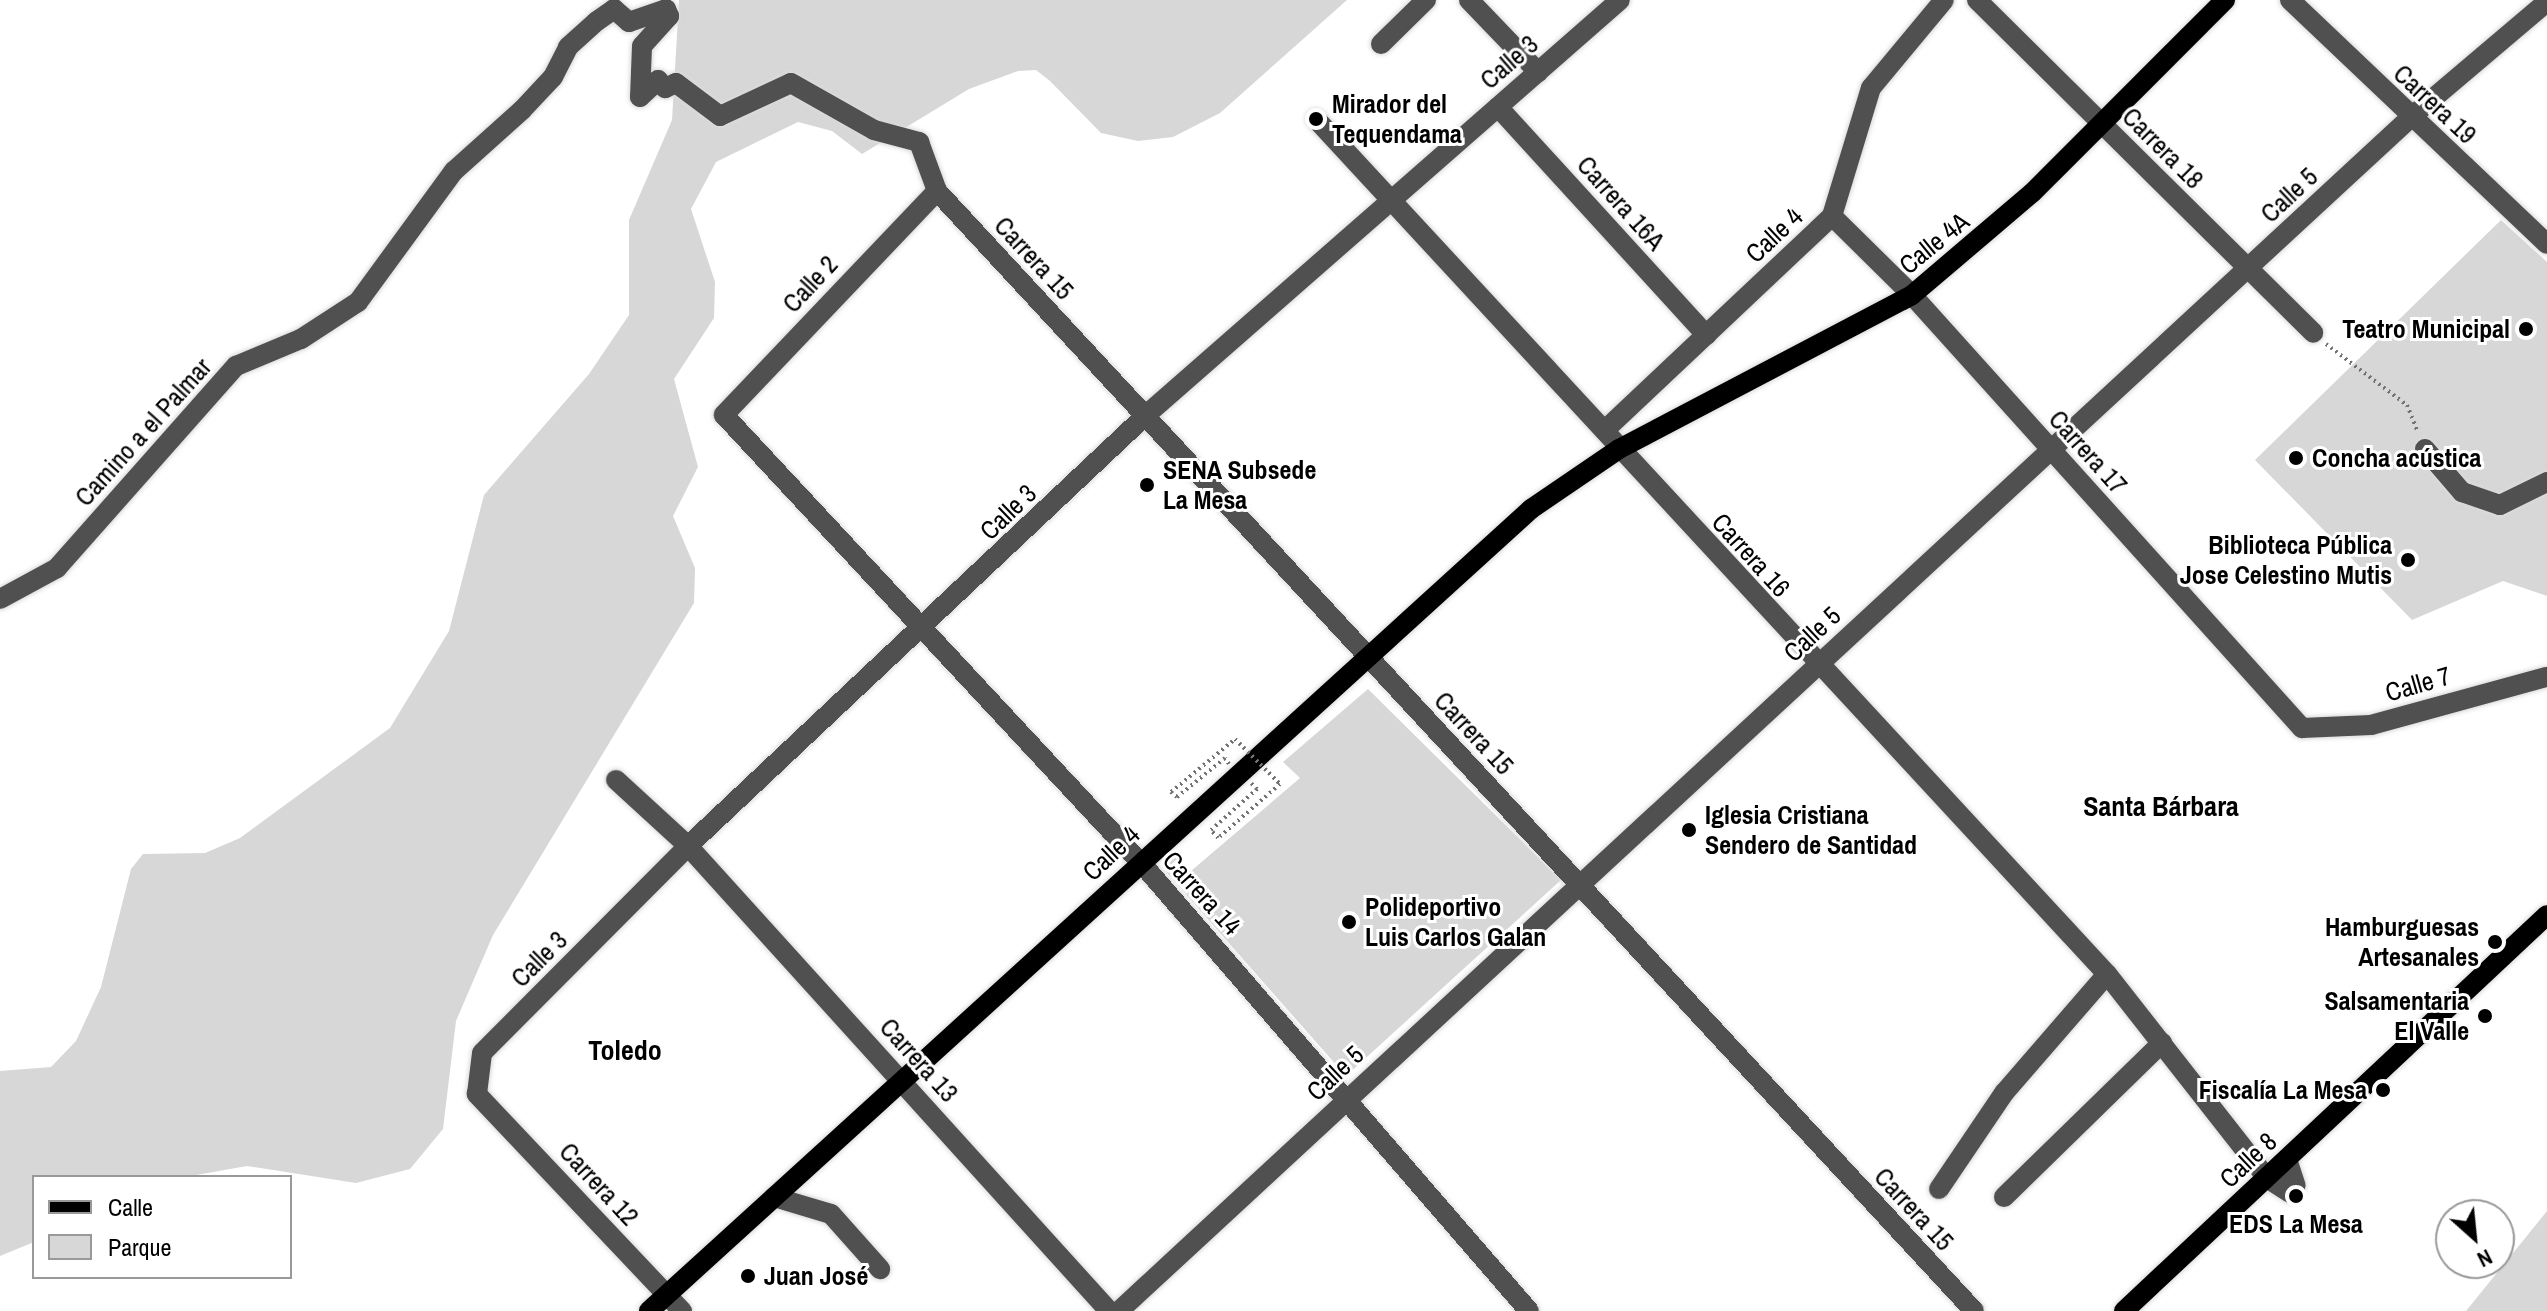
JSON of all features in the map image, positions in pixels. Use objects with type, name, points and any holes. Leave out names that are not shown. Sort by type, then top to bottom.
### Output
[{"type":"main road","name":"Calle 4A","points":[[1619,449],[1912,295],[2101,123],[2225,0]]},
{"type":"main road","name":"Calle 4","points":[[649,1311],[1366,654],[1531,509],[1619,449]]},
{"type":"main road","name":"Calle 8","points":[[2124,1311],[2547,915]]},
{"type":"street","points":[[1381,44],[1426,0]]},
{"type":"street","points":[[1469,0],[1538,72]]},
{"type":"street","name":"Calle 3","points":[[477,1094],[482,1053],[688,846],[927,627],[1145,416],[1386,201],[1620,0]]},
{"type":"street","name":"Calle 4","points":[[1605,430],[1832,216],[1871,88],[1944,0]]},
{"type":"street","name":"Carrera 18","points":[[1977,0],[2313,333]]},
{"type":"street","name":"Carrera 19","points":[[2290,0],[2410,118],[2547,244]]},
{"type":"street","name":"Calle 5","points":[[1119,1311],[1347,1097],[2410,118],[2547,2]]},
{"type":"street","name":"Camino a el Palmar","points":[[0,599],[57,568],[236,366],[301,339],[358,302],[454,171],[553,77],[568,47],[614,9],[629,22],[663,9],[669,14],[642,46],[640,97],[654,81],[665,88],[676,83],[720,116],[791,83],[874,130],[919,142],[937,191]]},
{"type":"street","name":"Carrera 16A","points":[[1498,107],[1706,335]]},
{"type":"street","name":"Carrera 16","points":[[1316,119],[1386,201],[1605,430],[1817,665],[2107,974],[2267,1178],[2293,1190],[2287,1159]]},
{"type":"street","name":"Calle 2","points":[[724,415],[937,191]]},
{"type":"street","name":"Carrera 15","points":[[937,191],[1974,1311]]},
{"type":"street","name":"Carrera 17","points":[[1832,216],[1912,295],[2302,728]]},
{"type":"street","name":"Carrera 14","points":[[724,415],[927,627],[1139,862],[1347,1097],[1529,1311]]},
{"type":"street","points":[[2425,449],[2462,492],[2500,505],[2547,482]]},
{"type":"street","name":"Calle 7","points":[[2302,728],[2371,725],[2547,677]]},
{"type":"street","name":"Carrera 13","points":[[616,780],[688,846],[1109,1311]]},
{"type":"street","points":[[1939,1189],[2004,1093],[2107,974]]},
{"type":"street","points":[[2004,1197],[2162,1043]]},
{"type":"street","name":"Carrera 12","points":[[477,1094],[682,1311]]},
{"type":"street","points":[[774,1197],[831,1214],[880,1269]]},
{"type":"path","points":[[2313,333],[2407,405],[2425,449]]},
{"type":"path","points":[[1229,764],[1225,758],[1177,797],[1171,792],[1235,739],[1280,784],[1218,838],[1211,830],[1257,789],[1251,783]]},
{"type":"green space","points":[[679,0],[1347,0],[1220,113],[1173,137],[1138,141],[1101,133],[1036,70],[1018,71],[969,89],[862,154],[832,131],[798,122],[716,162],[691,209],[715,282],[714,318],[674,379],[698,467],[673,516],[695,568],[694,603],[493,935],[456,1021],[443,1129],[410,1169],[356,1183],[247,1166],[196,1175],[32,1175],[32,1243],[0,1256],[0,1071],[51,1067],[76,1041],[101,987],[131,869],[143,854],[205,853],[240,838],[390,728],[449,631],[484,495],[589,374],[629,315],[629,220],[672,120]]},
{"type":"green space","points":[[2501,220],[2547,262],[2547,596],[2503,581],[2412,620],[2255,460]]},
{"type":"green space","points":[[1368,689],[1561,880],[1346,1076],[1162,867],[1176,855],[1191,871],[1300,778],[1283,762]]},
{"type":"green space","points":[[2547,1211],[2547,1311],[2466,1311],[2492,1279],[2515,1279],[2515,1251]]},
{"type":"place","name":"Mirador del Tequendama","points":[[1316,119]]},
{"type":"place","name":"Teatro Municipal","points":[[2526,329]]},
{"type":"place","name":"Concha acústica","points":[[2296,458]]},
{"type":"place","name":"SENA Subsede La Mesa","points":[[1147,485]]},
{"type":"place","name":"Biblioteca Pública Jose Celestino Mutis","points":[[2408,560]]},
{"type":"place","name":"Iglesia Cristiana Sendero de Santidad","points":[[1689,830]]},
{"type":"place","name":"Polideportivo Luis Carlos Galan","points":[[1349,922]]},
{"type":"place","name":"Hamburguesas Artesanales","points":[[2495,942]]},
{"type":"place","name":"Salsamentaria El Valle","points":[[2485,1016]]},
{"type":"place","name":"Fiscalía La Mesa","points":[[2383,1090]]},
{"type":"place","name":"EDS La Mesa","points":[[2296,1196]]},
{"type":"place","name":"Juan José","points":[[748,1276]]},
{"type":"district","name":"Santa Bárbara","points":[[2161,806]]},
{"type":"district","name":"Toledo","points":[[625,1050]]}]
